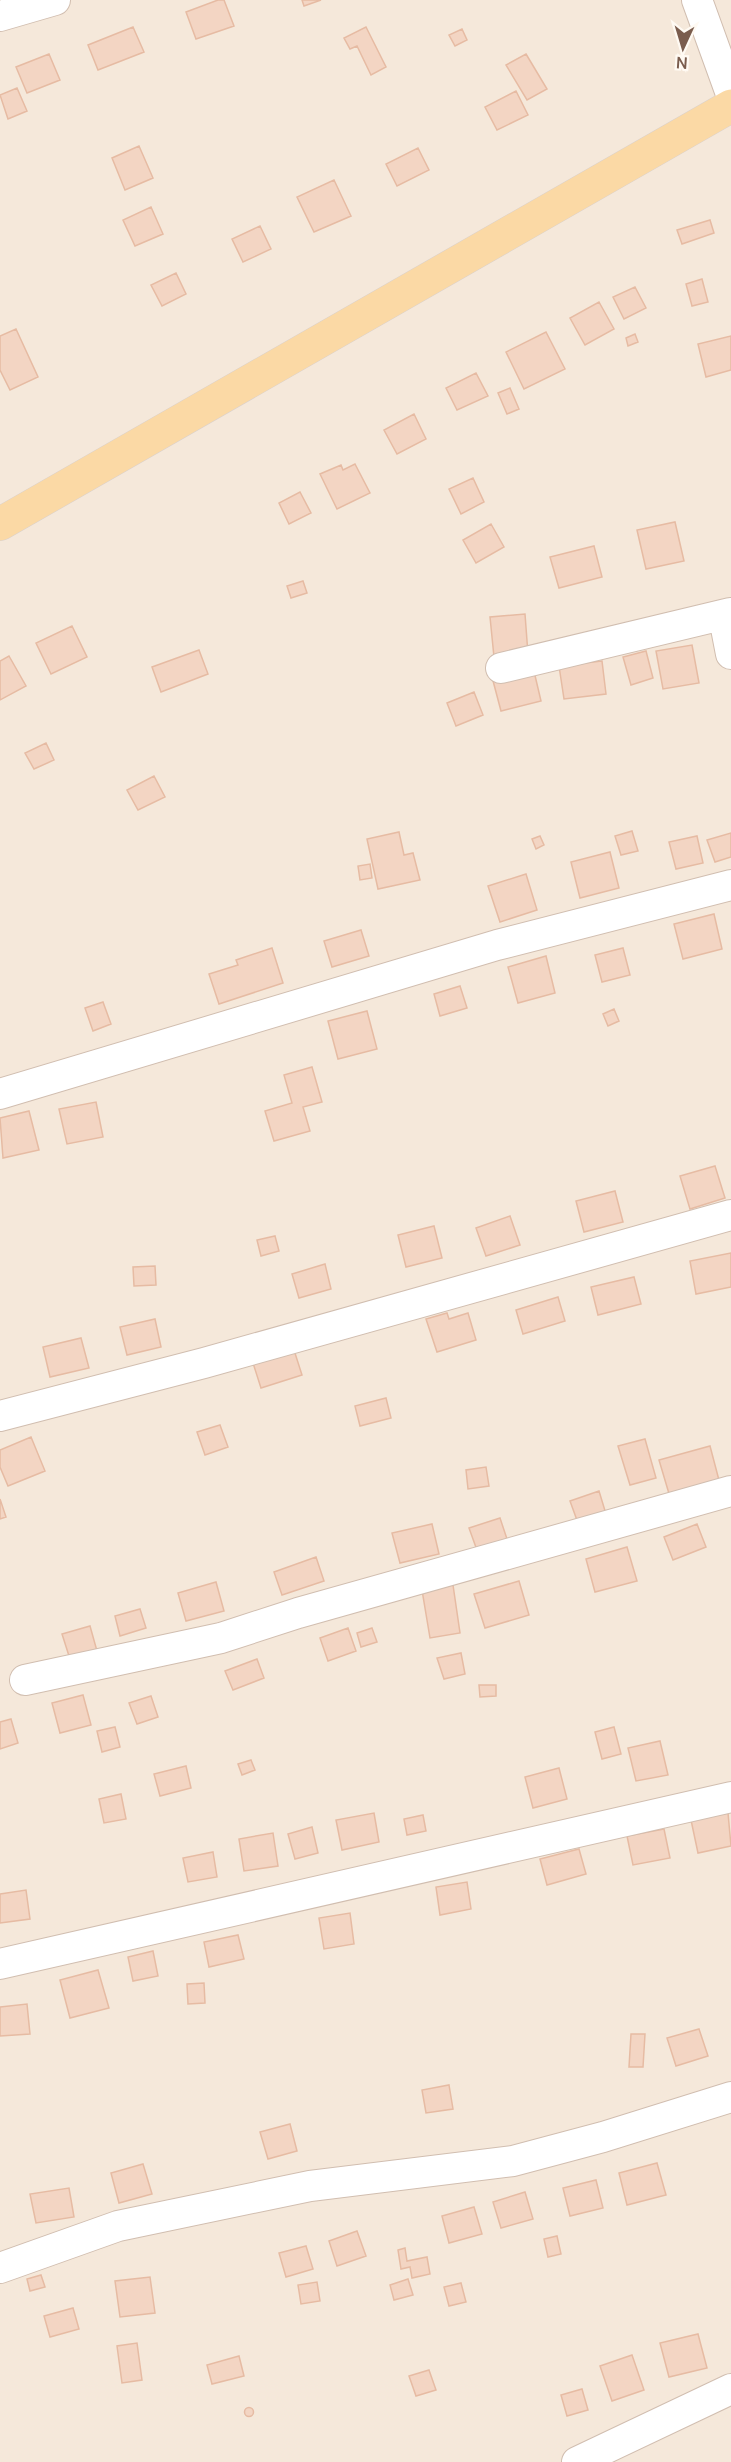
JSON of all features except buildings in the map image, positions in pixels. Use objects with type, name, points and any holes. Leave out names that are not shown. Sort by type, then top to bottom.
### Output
[{"type":"main road","points":[[0,524],[731,106]]},
{"type":"street","points":[[0,16],[55,0]]},
{"type":"street","points":[[696,0],[731,94]]},
{"type":"street","points":[[731,613],[725,623],[731,654]]},
{"type":"street","points":[[501,668],[731,613]]},
{"type":"street","points":[[0,1094],[497,945],[731,885]]},
{"type":"street","points":[[0,1416],[216,1359],[731,1215]]},
{"type":"street","points":[[25,1680],[220,1638],[298,1613],[731,1491]]},
{"type":"street","points":[[0,1964],[731,1797]]},
{"type":"street","points":[[0,2268],[118,2226],[310,2186],[513,2162],[603,2138],[731,2097]]},
{"type":"street","points":[[577,2462],[731,2388]]},
{"type":"shaded area","points":[[0,0],[731,0],[731,2462],[0,2462]]}]
